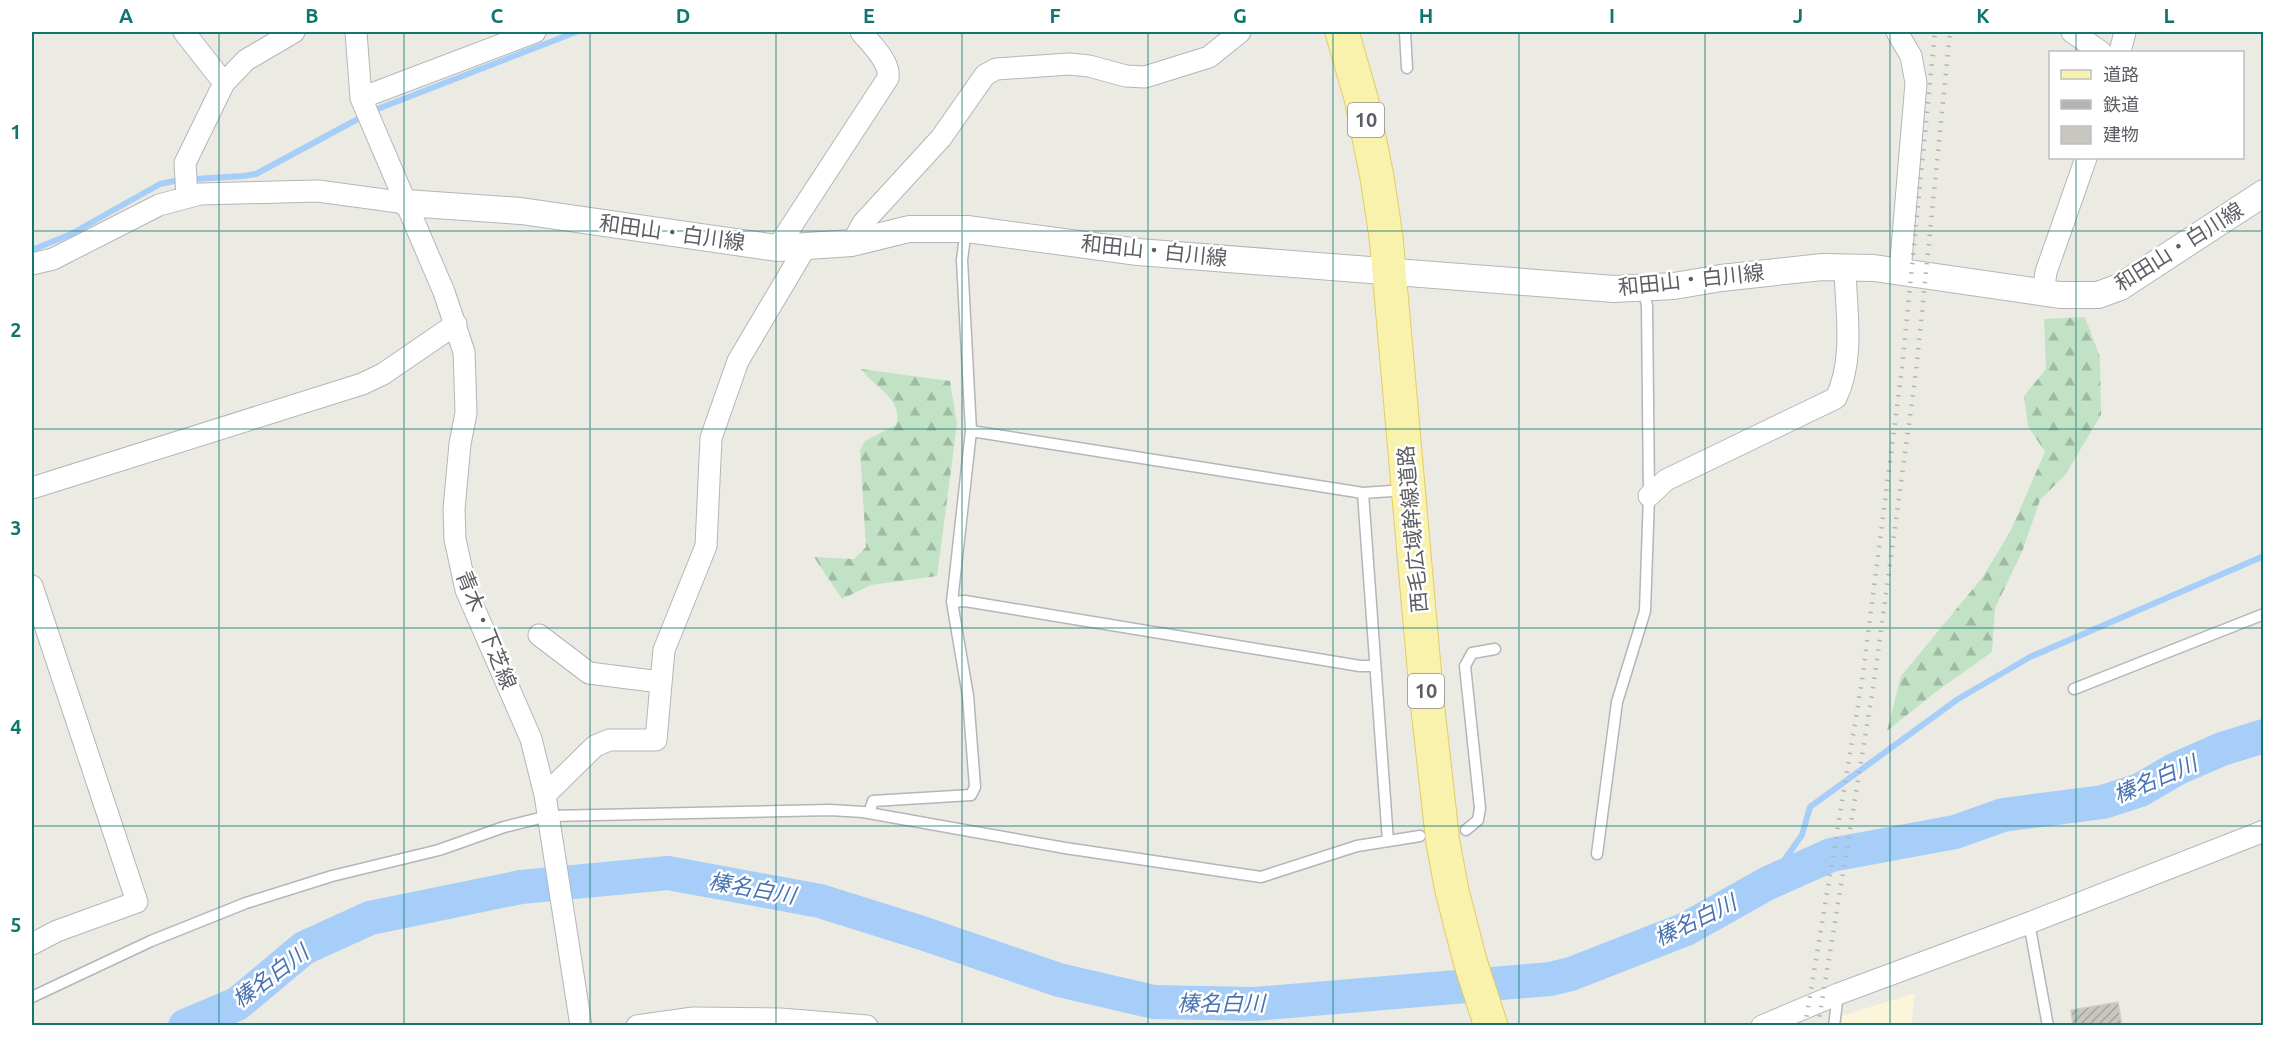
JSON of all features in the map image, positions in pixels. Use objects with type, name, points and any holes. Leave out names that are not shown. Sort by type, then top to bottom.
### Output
[{"type":"main road","name":"西毛広域幹線道路","points":[[1342,32],[1361,98],[1377,177],[1410,490],[1443,843],[1452,891],[1470,961],[1491,1026]]},
{"type":"street","points":[[184,32],[224,82]]},
{"type":"street","points":[[187,195],[185,163],[224,82],[246,60],[294,32]]},
{"type":"street","name":"青木・下芝線","points":[[356,32],[362,98],[456,324],[464,352],[466,413],[460,444],[454,509],[459,566],[466,590],[531,739],[545,795],[581,1022]]},
{"type":"street","points":[[362,98],[536,32]]},
{"type":"street","points":[[777,248],[888,78],[889,71],[886,65],[861,32]]},
{"type":"street","points":[[852,243],[863,223],[941,138],[985,75],[996,69],[1070,64],[1089,66],[1125,76],[1145,77],[1209,57],[1240,32]]},
{"type":"street","points":[[1897,32],[1911,56],[1916,83],[1900,272]]},
{"type":"street","points":[[2072,32],[2100,51]]},
{"type":"street","points":[[2120,51],[2125,32]]},
{"type":"street","points":[[2043,293],[2046,272],[2086,159]]},
{"type":"street","name":"和田山・白川線","points":[[32,264],[53,259],[159,205],[187,195],[318,191],[406,203],[521,211],[777,248],[805,248],[852,243],[909,229],[966,229],[1138,252],[1614,289],[1674,286],[1721,278],[1822,267],[1874,268],[2043,293],[2098,295],[2120,287],[2264,193]]},
{"type":"street","points":[[545,795],[595,746],[609,740],[656,740],[664,650],[706,546],[711,438],[738,361],[805,248]]},
{"type":"street","points":[[1649,496],[1666,480],[1836,398],[1843,383],[1848,361],[1845,268]]},
{"type":"street","points":[[32,488],[362,384],[383,374],[456,324]]},
{"type":"street","points":[[32,586],[137,903],[57,931],[32,944]]},
{"type":"street","points":[[539,635],[589,673],[660,682]]},
{"type":"street","points":[[1762,1026],[1838,994],[2029,923],[2264,831]]},
{"type":"street","points":[[637,1026],[693,1018],[780,1019],[867,1026]]},
{"type":"lane","points":[[1405,32],[1407,68]]},
{"type":"lane","points":[[869,813],[873,801],[971,795],[975,788],[968,696],[952,602],[971,430],[962,260],[966,229]]},
{"type":"lane","points":[[1597,854],[1617,702],[1645,611],[1649,496],[1647,306],[1643,287]]},
{"type":"lane","points":[[971,430],[1363,493],[1410,490]]},
{"type":"lane","points":[[1363,493],[1388,841]]},
{"type":"lane","points":[[952,602],[965,601],[1360,666],[1375,666]]},
{"type":"lane","points":[[2074,689],[2264,614]]},
{"type":"lane","points":[[1466,830],[1478,820],[1480,808],[1465,666],[1472,653],[1495,649]]},
{"type":"lane","points":[[32,997],[151,942],[246,903],[332,876],[439,850],[504,826],[550,826],[830,810],[869,813],[1065,848],[1261,877],[1357,846],[1419,836]]},
{"type":"lane","points":[[2029,923],[2048,1026]]},
{"type":"lane","points":[[1834,1026],[1838,994]]},
{"type":"shaded area","points":[[1915,993],[1911,1025],[1841,1025],[1842,1016]]},
{"type":"green space","points":[[2085,317],[2100,357],[2101,415],[2065,475],[2040,500],[2022,552],[1995,608],[1992,652],[1937,691],[1887,731],[1901,676],[1982,578],[2010,532],[2045,452],[2028,426],[2024,396],[2046,369],[2044,319]]},
{"type":"green space","points":[[861,369],[950,381],[957,424],[937,576],[871,585],[842,599],[814,557],[854,559],[866,547],[860,450],[865,441],[896,425],[897,416],[896,408],[887,394]]},
{"type":"building","points":[[2118,1002],[2122,1026],[2073,1026],[2071,1010]]},
{"type":"waterway","points":[[375,110],[576,32]]},
{"type":"waterway","points":[[32,250],[71,234],[160,184],[179,180],[256,174],[356,120]]},
{"type":"waterway","points":[[1768,883],[1802,835],[1810,807],[1958,699],[2030,657],[2264,556]]},
{"type":"waterway","name":"榛名白川","points":[[185,1026],[237,1004],[304,948],[370,918],[521,887],[668,873],[820,901],[1059,980],[1154,1002],[1255,1004],[1550,979],[1571,974],[1686,929],[1768,883],[1831,855],[1955,832],[2003,815],[2103,802],[2140,790],[2176,769],[2222,749],[2264,736]]},
{"type":"railway","points":[[1805,1026],[1862,681],[1902,368],[1935,32]]},
{"type":"railway","points":[[1818,1026],[1874,682],[1916,372],[1950,32]]}]
